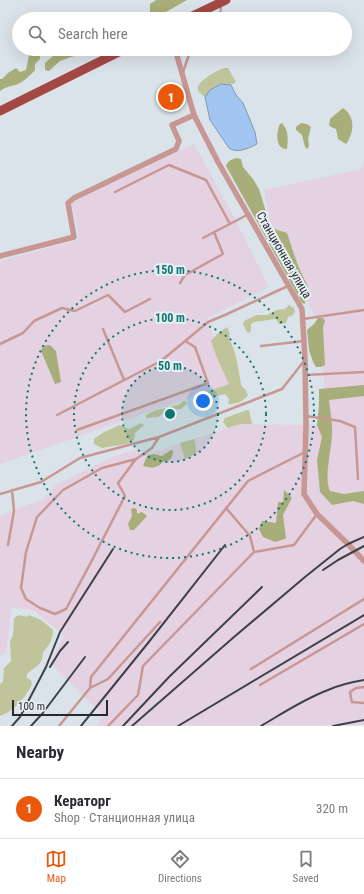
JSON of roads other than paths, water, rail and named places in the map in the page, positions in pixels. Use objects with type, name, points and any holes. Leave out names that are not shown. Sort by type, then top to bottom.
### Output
[{"type":"highway","points":[[201,12],[224,1]]},
{"type":"highway","points":[[0,111],[111,56]]},
{"type":"street","name":"Станционная улица","points":[[177,56],[194,115],[218,162],[302,310],[306,416],[304,494],[317,514],[364,561]]},
{"type":"street","points":[[0,256],[74,237],[68,203],[74,198],[176,149],[179,141],[172,125],[194,115]]},
{"type":"lane","points":[[222,12],[224,1]]},
{"type":"lane","points":[[182,75],[189,56]]},
{"type":"lane","points":[[115,192],[169,165],[206,180],[230,224]]},
{"type":"lane","points":[[203,238],[248,214]]},
{"type":"lane","points":[[180,283],[185,275],[223,254],[214,232]]},
{"type":"lane","points":[[57,415],[161,361],[208,322],[288,286]]},
{"type":"lane","points":[[0,344],[23,333],[34,321],[62,308],[75,311],[108,295],[125,312],[150,299]]},
{"type":"lane","points":[[303,319],[364,310]]},
{"type":"lane","points":[[103,329],[124,380]]},
{"type":"lane","points":[[77,430],[208,383],[195,347],[185,341]]},
{"type":"lane","points":[[261,346],[304,341]]},
{"type":"lane","points":[[0,494],[41,482],[80,458],[159,436],[282,388],[305,359]]},
{"type":"lane","points":[[305,375],[364,372]]},
{"type":"lane","points":[[306,416],[340,422],[355,427],[358,479]]},
{"type":"lane","points":[[136,459],[102,468],[63,490],[36,517],[26,552],[21,588],[26,599],[40,608],[55,614],[66,609],[125,496],[118,483],[136,459],[152,448],[159,436]]},
{"type":"lane","points":[[90,688],[91,677],[248,480],[305,452]]},
{"type":"lane","points":[[8,545],[14,511],[12,490]]},
{"type":"lane","points":[[226,508],[250,536],[254,552]]},
{"type":"lane","points":[[108,726],[138,696],[143,666],[254,552],[294,545],[317,514]]},
{"type":"lane","points":[[251,669],[364,599]]},
{"type":"lane","points":[[59,726],[90,688],[108,679],[160,622]]},
{"type":"lane","points":[[260,685],[364,624]]},
{"type":"lane","points":[[364,687],[356,688],[350,692],[352,702],[364,703]]},
{"type":"water","points":[[221,84],[231,85],[236,95],[243,103],[255,132],[257,144],[243,150],[232,150],[229,148],[210,120],[205,97],[210,90]]},
{"type":"railway","points":[[132,726],[305,577],[340,549],[364,537]]},
{"type":"railway","points":[[81,726],[225,545]]},
{"type":"railway","points":[[323,570],[364,546]]},
{"type":"railway","points":[[12,726],[20,717],[46,667],[60,632],[113,549]]},
{"type":"railway","points":[[123,726],[169,677],[262,587]]},
{"type":"railway","points":[[178,726],[364,615]]},
{"type":"railway","points":[[50,667],[60,651],[68,642]]},
{"type":"railway","points":[[31,726],[42,714],[85,657]]},
{"type":"railway","points":[[261,726],[294,706],[332,688],[364,680]]},
{"type":"railway","points":[[333,726],[364,720]]},
{"type":"place","name":"Кераторг","points":[[171,97]]}]
